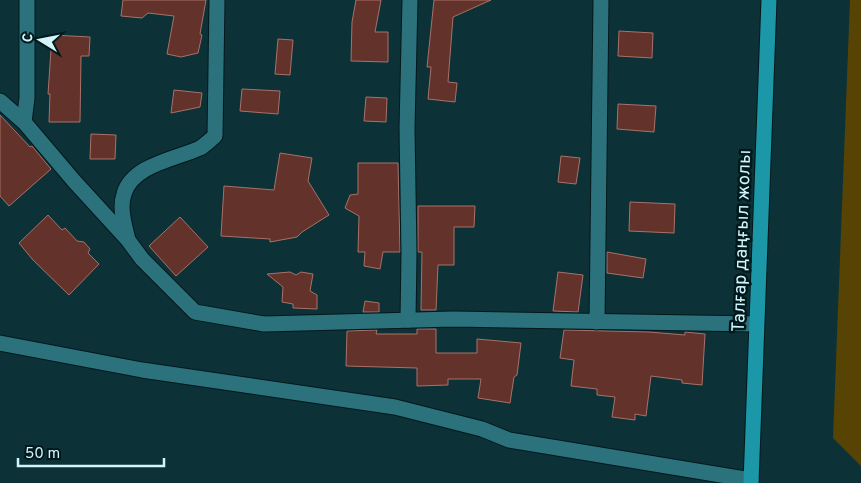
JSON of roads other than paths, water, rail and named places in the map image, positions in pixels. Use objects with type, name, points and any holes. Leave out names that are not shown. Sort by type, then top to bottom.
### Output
[{"type":"main road","name":"Талғар даңғыл жолы","points":[[751,481],[769,0]]},
{"type":"street","points":[[24,122],[27,0]]},
{"type":"street","points":[[128,240],[123,213],[124,194],[134,176],[172,157],[201,147],[215,136],[216,0]]},
{"type":"street","points":[[408,320],[407,128],[410,0]]},
{"type":"street","points":[[598,322],[601,0]]},
{"type":"street","points":[[0,101],[24,122],[74,181],[128,240],[142,259],[195,312],[264,324],[453,319],[756,324]]},
{"type":"street","points":[[0,342],[142,370],[395,407],[482,429],[509,440],[751,481]]}]
